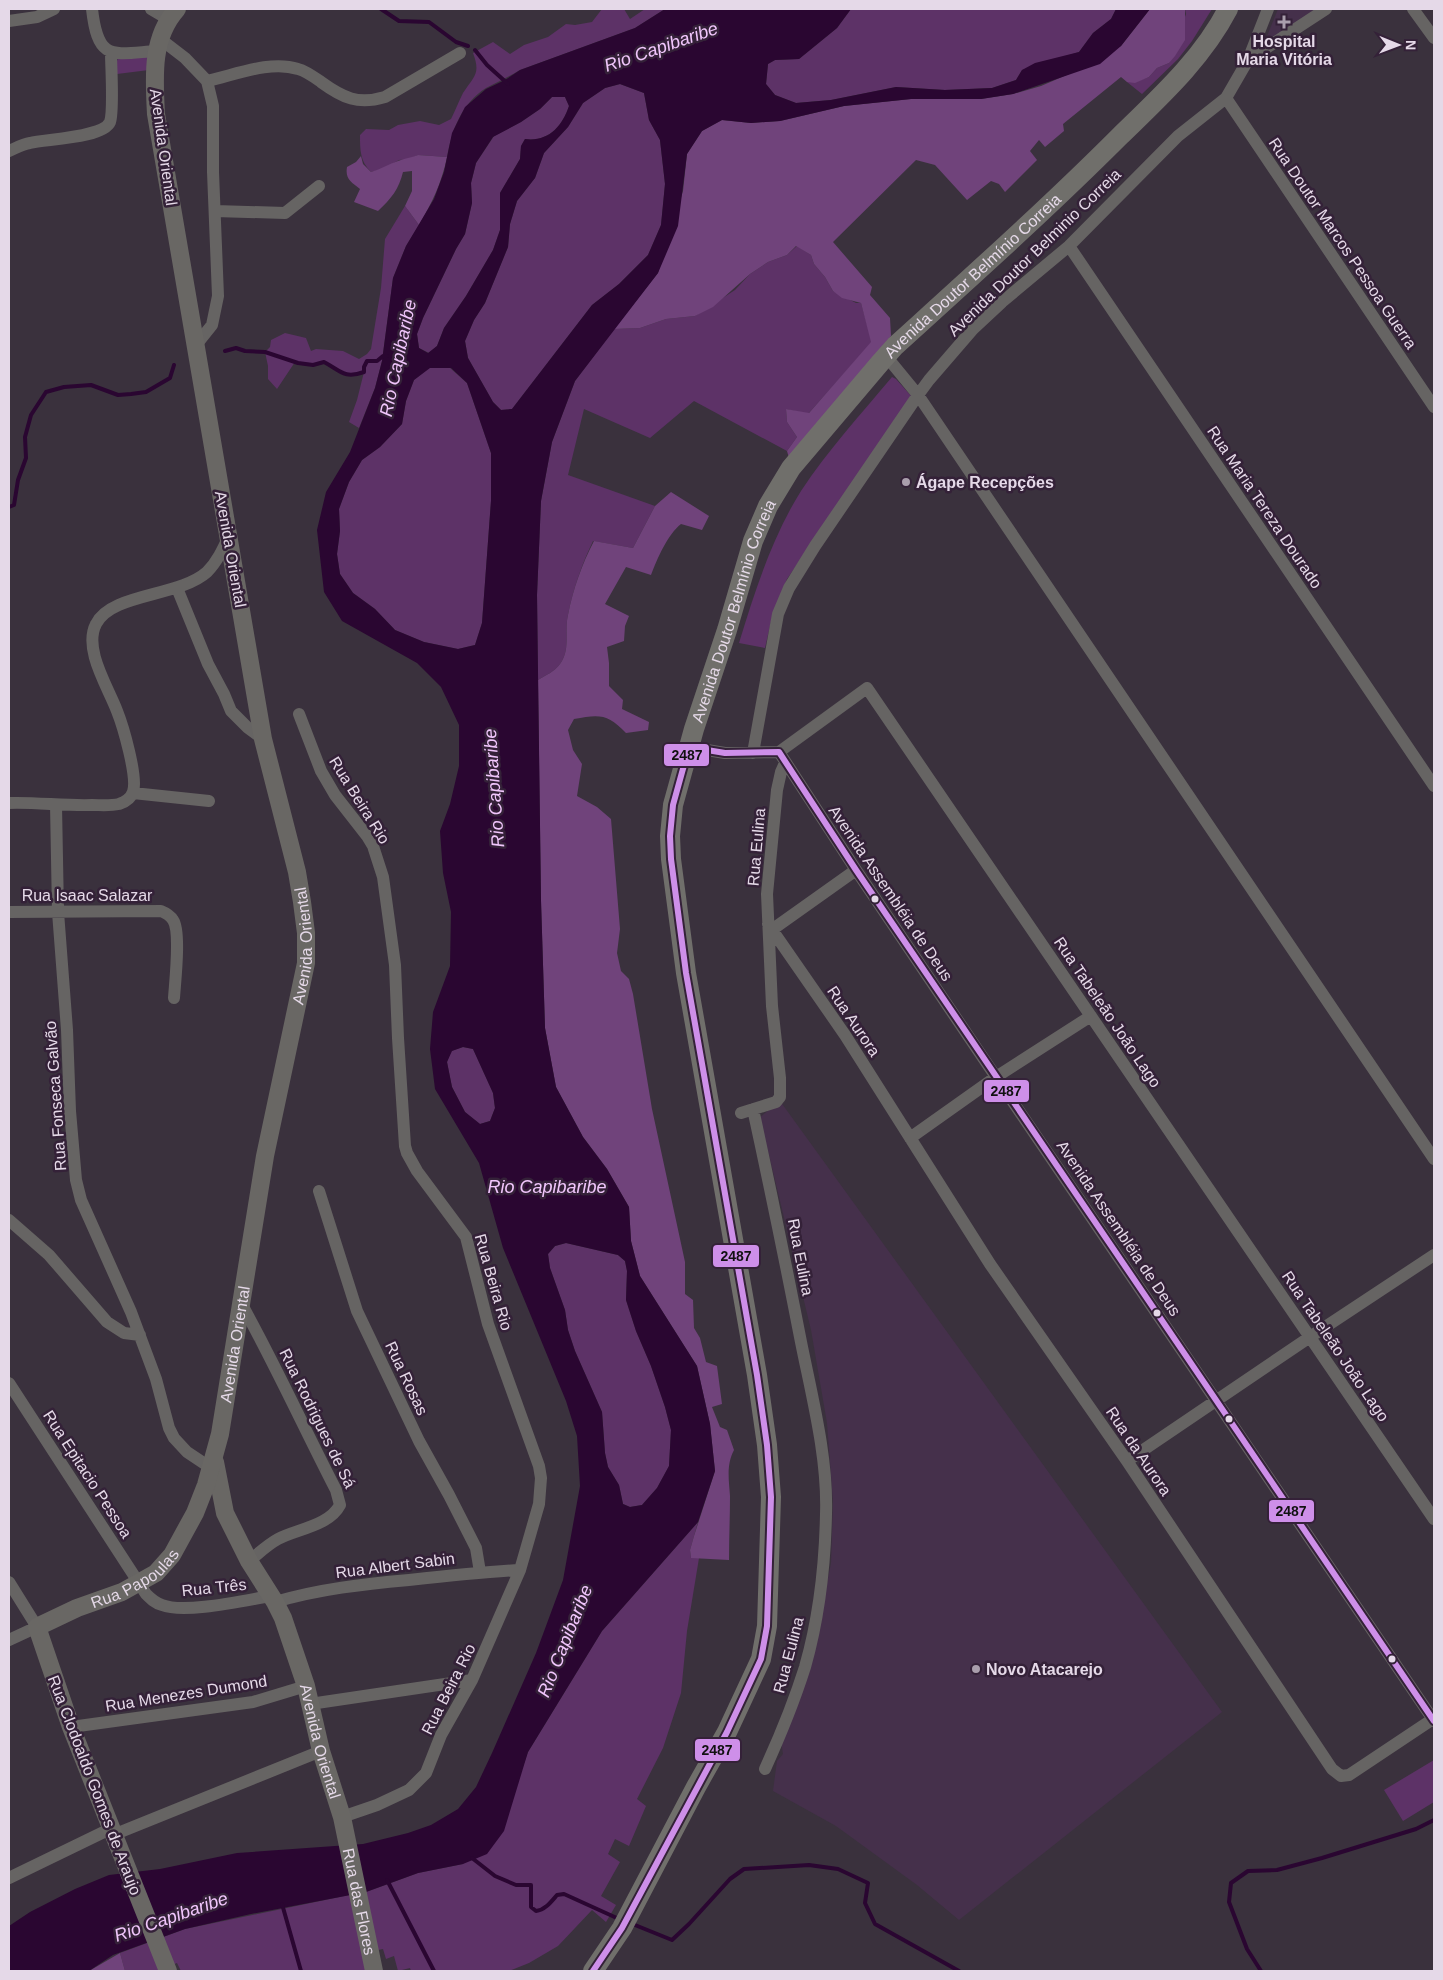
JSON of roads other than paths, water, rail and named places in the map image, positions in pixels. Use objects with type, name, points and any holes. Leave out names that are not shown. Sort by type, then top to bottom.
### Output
[{"type":"main road","name":"Avenida Doutor Belmínio Correia","points":[[592,1971],[625,1922],[727,1732],[761,1659],[766,1626],[771,1497],[767,1445],[757,1375],[686,973],[671,859],[670,836],[672,806],[753,541],[768,506],[792,468],[886,356],[1061,195],[1178,78],[1203,49],[1228,9]]},
{"type":"street","points":[[9,21],[37,17],[54,9]]},
{"type":"street","points":[[92,9],[99,39],[105,49],[111,53],[158,44],[199,71],[207,81],[213,106],[213,172],[218,272],[216,311],[212,325],[196,345]]},
{"type":"street","points":[[152,9],[173,14]]},
{"type":"street","name":"Avenida Doutor Belminio Correia","points":[[753,753],[778,614],[789,588],[815,546],[918,395],[973,329],[1069,246],[1178,136],[1226,98],[1248,60],[1268,9]]},
{"type":"street","points":[[1248,60],[1326,9]]},
{"type":"street","points":[[1413,9],[1434,38]]},
{"type":"street","name":"Avenida Oriental","points":[[173,14],[158,44],[154,86],[156,114],[263,739],[297,872],[306,934],[306,963],[265,1156],[220,1434],[213,1464],[225,1513],[249,1561],[274,1599],[283,1618],[306,1686],[321,1751],[344,1825]]},
{"type":"street","points":[[9,151],[27,143],[91,133],[105,127],[110,122],[111,53]]},
{"type":"street","points":[[207,81],[261,68],[281,66],[299,69],[346,98],[359,101],[374,100],[385,97],[460,53]]},
{"type":"street","name":"Rua Doutor Marcos Pessoa Guerra","points":[[1226,98],[1434,407]]},
{"type":"street","points":[[215,211],[285,213],[319,186]]},
{"type":"street","name":"Rua Maria Tereza Dourado","points":[[1069,246],[1434,786]]},
{"type":"street","points":[[886,356],[918,395],[1434,1159]]},
{"type":"street","points":[[9,803],[56,806],[113,805],[127,800],[133,792],[134,784],[128,747],[117,711],[98,667],[92,634],[96,624],[108,611],[137,599],[177,588],[196,580],[207,572],[222,552],[229,536]]},
{"type":"street","points":[[177,588],[208,664],[231,711],[248,728],[263,739]]},
{"type":"street","name":"Rua Tabeleão João Lago","points":[[782,757],[867,688],[1434,1519]]},
{"type":"street","name":"Rua Beira Rio","points":[[299,714],[310,746],[327,784],[367,836],[373,846],[384,878],[395,965],[405,1146],[417,1171],[466,1237],[488,1324],[539,1466],[541,1478],[539,1504],[520,1570],[472,1680],[442,1735],[430,1767],[409,1790],[376,1805],[344,1825]]},
{"type":"street","points":[[689,747],[720,753],[753,753],[782,757]]},
{"type":"street","name":"Avenida Assembléia de Deus","points":[[782,757],[996,1078],[1434,1720]]},
{"type":"street","name":"Rua Eulina","points":[[765,1769],[781,1732],[805,1666],[816,1615],[824,1556],[826,1512],[824,1466],[806,1364],[747,1111],[776,1102],[780,1097],[780,1078],[772,1006],[770,927],[767,894],[782,757]]},
{"type":"street","points":[[133,792],[209,801]]},
{"type":"street","name":"Rua Fonseca Galvão","points":[[56,806],[58,912],[76,1180],[81,1200],[140,1335],[156,1379],[169,1428],[174,1438],[187,1452],[213,1464]]},
{"type":"street","points":[[770,927],[856,870]]},
{"type":"street","name":"Rua Isaac Salazar","points":[[9,912],[161,911],[174,921],[177,932],[174,998]]},
{"type":"street","name":"Rua Aurora","points":[[770,927],[845,1035],[910,1138]]},
{"type":"street","points":[[910,1138],[1090,1016]]},
{"type":"street","name":"Rua da Aurora","points":[[910,1138],[990,1264],[1128,1461],[1336,1773],[1345,1777],[1434,1720]]},
{"type":"street","name":"Rua Rosas","points":[[319,1191],[357,1311],[419,1441],[476,1548],[480,1572]]},
{"type":"street","points":[[9,1220],[49,1255],[107,1322],[124,1333],[140,1335]]},
{"type":"street","points":[[1128,1461],[1434,1255]]},
{"type":"street","name":"Rua Rodrigues de Sá","points":[[241,1302],[274,1362],[293,1406],[336,1490],[340,1505],[338,1509],[319,1523],[277,1539],[249,1561]]},
{"type":"street","name":"Rua Epitacio Pessoa","points":[[9,1383],[140,1583]]},
{"type":"street","name":"Rua Papoulas","points":[[9,1640],[77,1608],[122,1592],[156,1573],[172,1555],[195,1513],[213,1464]]},
{"type":"street","points":[[195,1513],[211,1508],[225,1513]]},
{"type":"street","name":"Rua Albert Sabin","points":[[274,1599],[321,1590],[480,1572],[520,1570]]},
{"type":"street","points":[[9,1582],[37,1626]]},
{"type":"street","name":"Rua Três","points":[[140,1583],[146,1594],[154,1602],[163,1606],[188,1607],[274,1599]]},
{"type":"street","name":"Rua Clodoaldo Gomes de Araujo","points":[[37,1626],[71,1727],[168,1971]]},
{"type":"street","points":[[310,1704],[472,1680]]},
{"type":"street","name":"Rua Menezes Dumond","points":[[71,1727],[253,1702],[306,1686]]},
{"type":"street","points":[[9,1878],[114,1837],[321,1751]]},
{"type":"street","name":"Rua das Flores","points":[[344,1825],[373,1970]]},
{"type":"water","name":"Rio Capibaribe","points":[[665,9],[851,9],[837,28],[799,59],[775,60],[768,64],[766,84],[775,95],[796,103],[831,100],[896,87],[945,90],[992,88],[1016,80],[1022,70],[1035,63],[1079,52],[1093,33],[1111,19],[1116,9],[1150,9],[1121,46],[1100,64],[1013,94],[981,99],[911,99],[844,106],[780,121],[751,123],[722,120],[702,131],[687,154],[678,226],[658,273],[575,381],[552,442],[541,501],[537,595],[541,901],[545,1028],[556,1087],[583,1137],[607,1169],[629,1207],[631,1241],[640,1276],[697,1366],[710,1424],[715,1471],[698,1522],[602,1631],[528,1752],[504,1831],[487,1854],[463,1864],[418,1873],[366,1892],[185,1929],[113,1955],[89,1971],[9,1971],[9,1926],[30,1912],[75,1889],[109,1875],[160,1869],[237,1853],[363,1844],[408,1833],[431,1825],[458,1809],[476,1787],[492,1753],[536,1653],[563,1580],[580,1486],[577,1436],[566,1401],[503,1248],[479,1163],[435,1089],[430,1049],[433,1012],[450,966],[451,912],[443,873],[440,831],[450,804],[459,766],[459,725],[441,687],[417,663],[342,621],[324,592],[317,530],[326,492],[350,452],[375,388],[382,361],[393,278],[406,246],[434,199],[444,172],[452,133],[465,107],[486,89],[520,70],[635,28]],"holes":[[[620,84],[644,93],[649,120],[660,140],[665,184],[661,225],[648,255],[619,284],[592,305],[512,409],[501,410],[493,402],[468,358],[465,341],[474,320],[485,303],[508,247],[510,224],[517,201],[535,178],[544,153],[568,127],[583,103],[605,88]],[[552,97],[565,97],[569,106],[566,114],[553,132],[541,138],[525,139],[521,146],[520,159],[500,193],[500,230],[493,250],[466,296],[444,328],[437,346],[428,353],[419,348],[417,334],[456,249],[465,234],[472,203],[471,183],[476,163],[493,137],[540,109]],[[430,368],[451,368],[467,383],[491,453],[491,501],[482,623],[475,645],[458,649],[424,642],[395,630],[375,609],[353,593],[340,574],[337,554],[340,531],[339,509],[349,482],[362,460],[380,447],[402,424],[406,401],[414,380]],[[463,1047],[473,1049],[493,1093],[495,1108],[490,1121],[480,1124],[465,1112],[452,1087],[447,1062],[452,1051]],[[566,1243],[618,1255],[625,1261],[627,1271],[626,1300],[636,1331],[651,1366],[671,1430],[669,1466],[657,1488],[642,1505],[630,1507],[623,1504],[619,1485],[608,1467],[602,1412],[575,1351],[568,1330],[565,1310],[550,1268],[548,1254],[555,1246]]]},
{"type":"waterway","points":[[381,9],[399,21],[429,22],[456,42],[468,46]]},
{"type":"waterway","points":[[475,50],[487,65],[508,84]]},
{"type":"waterway","points":[[225,351],[236,348],[245,351],[265,352],[298,363],[313,365],[324,362],[343,373],[352,375],[364,372],[367,361],[377,361],[383,356],[387,356]]},
{"type":"waterway","points":[[9,507],[14,505],[18,480],[26,458],[25,437],[31,415],[46,392],[64,387],[91,385],[118,395],[146,392],[170,378],[174,365]]},
{"type":"waterway","points":[[1261,1971],[1247,1949],[1229,1902],[1231,1883],[1248,1871],[1277,1870],[1322,1858],[1416,1829],[1434,1820]]},
{"type":"waterway","points":[[472,1858],[495,1876],[516,1885],[531,1885],[531,1907],[536,1911],[545,1907],[557,1895],[564,1894],[619,1919]]},
{"type":"waterway","points":[[630,1923],[672,1940],[730,1879],[744,1869],[809,1865],[838,1869],[868,1883],[865,1903],[875,1924],[959,1971]]},
{"type":"waterway","points":[[387,1880],[434,1971]]},
{"type":"waterway","points":[[282,1904],[301,1971]]},
{"type":"place","name":"Hospital Maria Vitória","points":[[1284,22]]},
{"type":"place","name":"Ágape Recepções","points":[[906,482]]},
{"type":"place","name":"Novo Atacarejo","points":[[976,1669]]}]
